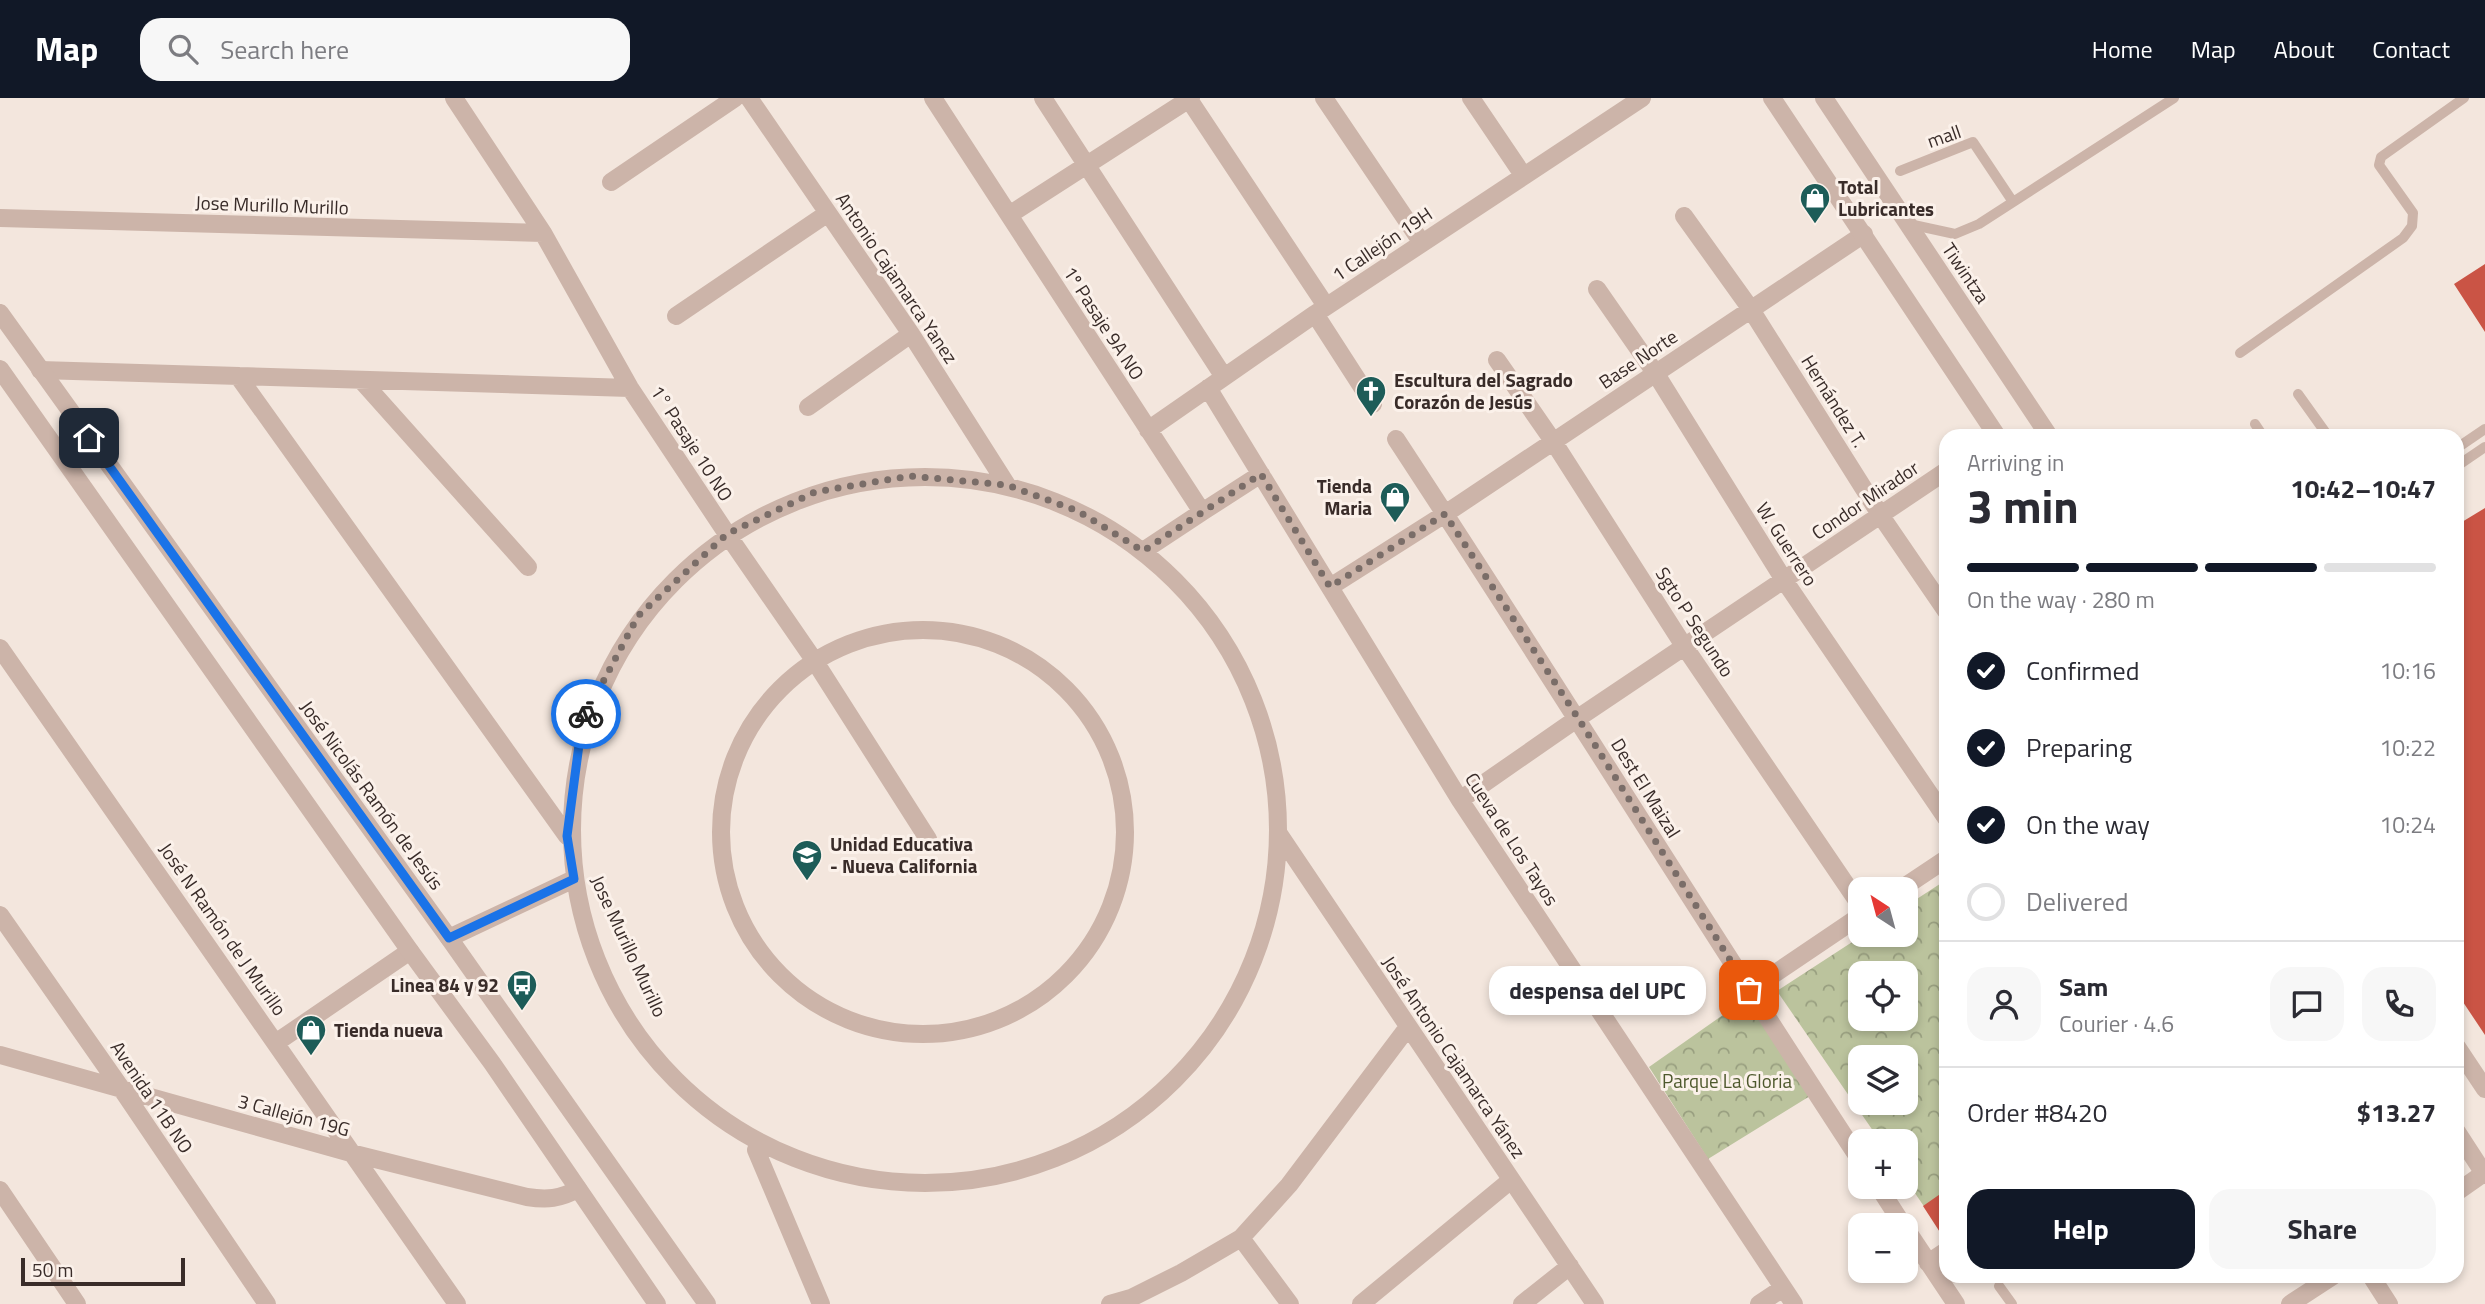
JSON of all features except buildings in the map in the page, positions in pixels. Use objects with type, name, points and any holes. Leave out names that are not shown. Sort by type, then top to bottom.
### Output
[{"type":"street","points":[[611,182],[735,98]]},
{"type":"street","name":"Antonio Cajamarca Yanez","points":[[749,98],[911,334],[1007,485]]},
{"type":"street","name":"1º Pasaje 9A NO","points":[[933,98],[1202,512]]},
{"type":"street","points":[[1043,98],[1224,377]]},
{"type":"street","points":[[1009,215],[1189,98],[1321,310],[1373,404]]},
{"type":"street","points":[[1324,98],[1422,243]]},
{"type":"street","points":[[1471,98],[1523,174]]},
{"type":"street","points":[[1609,98],[1619,113]]},
{"type":"street","name":"1 Callejón 19H","points":[[1149,430],[1321,310],[1523,174],[1642,98]]},
{"type":"street","points":[[1772,98],[1992,429]]},
{"type":"street","name":"Tiwintza","points":[[1824,98],[2044,429]]},
{"type":"street","name":"1° Pasaje 10 NO","points":[[456,99],[543,233],[630,388],[814,660],[928,839]]},
{"type":"street","points":[[676,316],[828,213]]},
{"type":"street","name":"Hernández T.","points":[[1684,216],[1750,308],[1881,516],[1939,601]]},
{"type":"street","name":"Jose Murillo Murillo","points":[[0,218],[543,233]]},
{"type":"street","name":"Base Norte","points":[[1330,587],[1445,514],[1864,234]]},
{"type":"street","name":"W. Guerrero","points":[[1597,289],[1656,374],[1784,580],[1939,808]]},
{"type":"street","name":"José Nicolás Ramón de Jesús","points":[[0,313],[449,938],[707,1304]]},
{"type":"street","points":[[808,407],[911,334]]},
{"type":"street","name":"Sgto P Segundo","points":[[1497,360],[1553,441],[1684,646],[1848,887]]},
{"type":"street","points":[[0,369],[410,951],[492,1063],[657,1304]]},
{"type":"street","points":[[40,370],[630,388]]},
{"type":"street","points":[[238,376],[567,836]]},
{"type":"street","points":[[361,380],[527,568]]},
{"type":"street","name":"Cueva de Los Tayos","points":[[1208,388],[1460,800],[1794,1304]]},
{"type":"street","name":"Dest El Maizal","points":[[1396,439],[1578,718],[1848,1142]]},
{"type":"street","points":[[1143,551],[1261,474]]},
{"type":"street","name":"Jose Murillo Murillo","points":[[910,476],[1007,485],[1078,511],[1143,551],[1201,608],[1244,677],[1270,754],[1279,834],[1262,937],[1217,1030],[1147,1107],[1058,1161],[958,1187],[854,1184],[756,1150],[703,1106],[652,1043],[610,964],[574,879],[567,836],[582,722],[638,616],[727,534],[815,492],[910,476]]},
{"type":"street","name":"Condor Mirador","points":[[1460,800],[1939,476]]},
{"type":"street","points":[[943,629],[1008,646],[1064,683],[1104,737],[1125,800],[1123,867],[1101,930],[1059,983],[1002,1019],[937,1035],[870,1028],[809,1001],[761,955],[729,896],[719,830],[726,790],[731,764],[764,705],[814,660],[876,634],[943,629]]},
{"type":"street","name":"José N Ramón de J Murillo","points":[[0,648],[457,1304]]},
{"type":"street","name":"José Antonio Cajamarca Yánez","points":[[1279,834],[1595,1304]]},
{"type":"street","points":[[1918,878],[1939,864]]},
{"type":"street","points":[[449,938],[574,879]]},
{"type":"street","name":"Avenida 11B NO","points":[[0,915],[267,1304]]},
{"type":"street","points":[[1749,990],[1848,924]]},
{"type":"street","points":[[276,1042],[410,951]]},
{"type":"street","points":[[1110,1304],[1131,1298],[1181,1273],[1241,1238],[1289,1185],[1408,1027]]},
{"type":"street","name":"3 Callejón 19G","points":[[0,1055],[351,1153],[546,1200],[563,1197],[578,1189]]},
{"type":"street","points":[[2464,1058],[2485,1090]]},
{"type":"street","points":[[2464,1142],[2485,1174],[2464,1188]]},
{"type":"street","points":[[756,1150],[821,1304]]},
{"type":"street","points":[[1361,1304],[1511,1180]]},
{"type":"street","points":[[0,1190],[77,1304]]},
{"type":"street","points":[[1241,1238],[1290,1304]]},
{"type":"street","points":[[1918,1248],[1939,1279]]},
{"type":"street","points":[[1928,1263],[1939,1256]]},
{"type":"street","points":[[1522,1304],[1570,1266]]},
{"type":"street","points":[[1942,1283],[1956,1304]]},
{"type":"street","points":[[2290,1304],[2322,1283]]},
{"type":"street","points":[[2376,1283],[2389,1304]]},
{"type":"street","points":[[1759,1304],[1783,1288]]},
{"type":"lane","points":[[1909,224],[1955,234],[1979,224],[2174,98]]},
{"type":"lane","points":[[2240,354],[2403,238],[2412,226],[2413,213],[2379,166],[2381,157],[2464,98]]},
{"type":"lane","name":"mall","points":[[1900,171],[1973,142],[2013,202]]},
{"type":"lane","points":[[2298,394],[2323,429]]},
{"type":"lane","points":[[2255,424],[2258,429]]},
{"type":"lane","points":[[2464,443],[2485,429]]},
{"type":"lane","points":[[2464,461],[2485,447]]},
{"type":"lane","points":[[1999,1286],[2012,1304]]},
{"type":"green space","points":[[1939,885],[1939,1222],[1936,1224],[1918,1198],[1918,1129],[1872,1129],[1862,1115],[1918,1115],[1918,1045],[1848,1045],[1848,1094],[1777,991],[1848,945],[1848,947],[1918,947],[1918,898]]},
{"type":"green space","name":"Parque La Gloria","points":[[1747,998],[1810,1096],[1708,1159],[1649,1067]]},
{"type":"way so far","points":[[586,714],[638,616],[727,534],[815,492],[910,476],[1007,485],[1078,511],[1143,551],[1261,474],[1330,587],[1445,514],[1578,718],[1749,990]]},
{"type":"place","name":"Total Lubricantes","points":[[1815,225]]},
{"type":"place","name":"Escultura del Sagrado Corazón de Jesús","points":[[1371,418]]},
{"type":"place","name":"Tienda Maria","points":[[1395,524]]},
{"type":"place","name":"Unidad Educativa - Nueva California","points":[[807,882]]},
{"type":"place","name":"despensa del UPC","points":[[1749,990]]},
{"type":"place","name":"Linea 84 y 92","points":[[522,1012]]},
{"type":"place","name":"Tienda nueva","points":[[311,1057]]},
{"type":"route","points":[[89,438],[449,938],[574,879],[567,836],[582,722],[586,714]]}]
